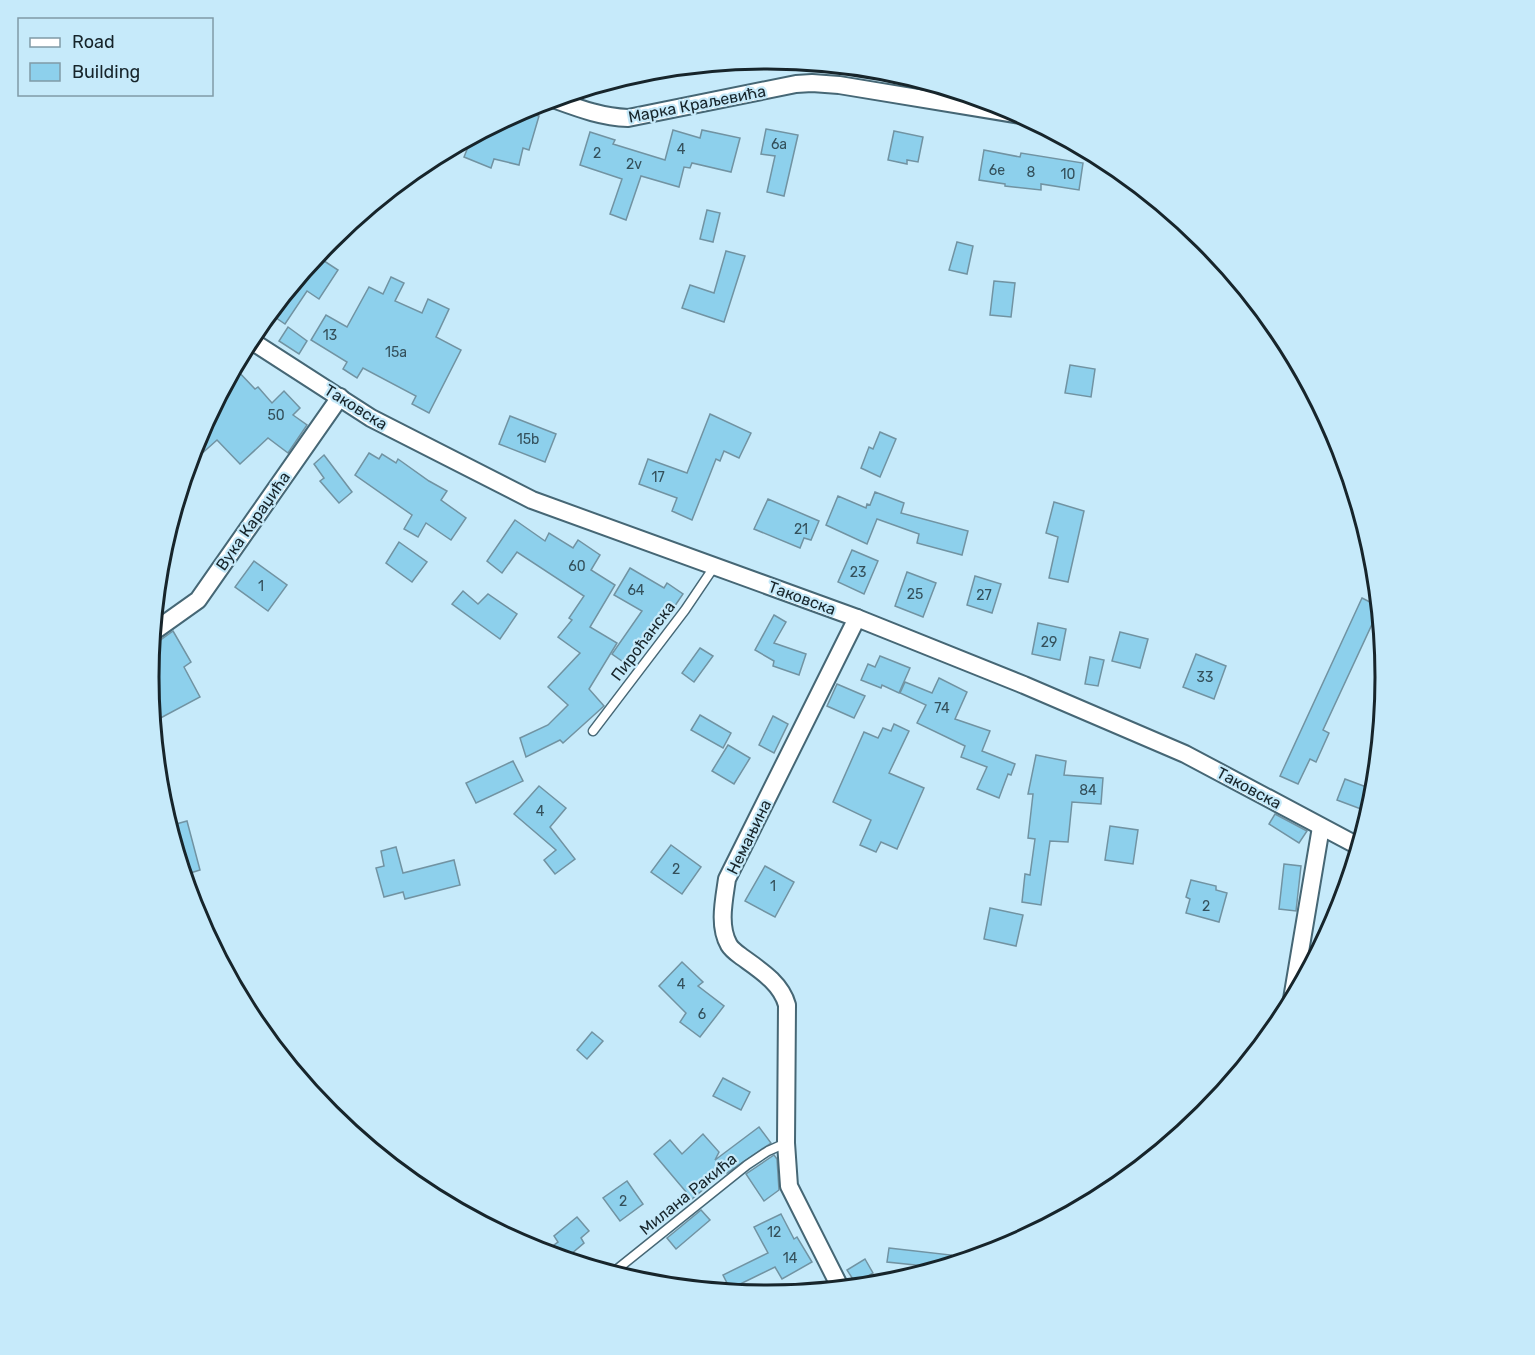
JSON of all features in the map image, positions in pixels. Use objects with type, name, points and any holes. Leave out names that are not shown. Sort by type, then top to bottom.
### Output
[{"type":"street","name":"Марка Краљевића","points":[[565,104],[612,118],[628,118],[796,84],[813,83],[839,85],[984,109]]},
{"type":"street","name":"Таковска","points":[[258,345],[371,418],[532,500],[857,618],[1024,685],[1185,754],[1352,844]]},
{"type":"street","name":"Вука Караџића","points":[[161,626],[198,600],[340,397]]},
{"type":"street","name":"Немањина","points":[[837,1282],[789,1186],[786,1143],[787,1005],[784,996],[767,976],[729,946],[725,936],[723,907],[727,879],[857,618]]},
{"type":"street","points":[[1295,980],[1321,827]]},
{"type":"lane","name":"Пироћанска","points":[[593,731],[685,610],[714,567]]},
{"type":"lane","name":"Милана Ракића","points":[[619,1267],[747,1165],[768,1151],[786,1143]]},
{"type":"building","points":[[535,115],[539,116],[529,150],[523,148],[519,165],[494,159],[491,168],[464,157],[467,149]]},
{"type":"building","points":[[766,129],[798,135],[784,196],[767,192],[775,156],[761,154]]},
{"type":"building","points":[[673,130],[700,138],[702,130],[740,138],[731,172],[692,163],[690,168],[684,167],[679,187],[641,176],[626,220],[610,214],[622,179],[580,165],[590,132],[615,140],[613,144],[665,160]]},
{"type":"building","points":[[894,131],[923,137],[918,162],[907,160],[907,164],[888,160]]},
{"type":"building","points":[[984,150],[1020,157],[1021,153],[1083,163],[1079,190],[1041,184],[1041,190],[979,180]]},
{"type":"building","points":[[707,210],[720,213],[713,242],[700,239]]},
{"type":"building","points":[[957,242],[973,246],[967,274],[949,270]]},
{"type":"building","points":[[726,251],[745,256],[724,322],[682,308],[690,285],[714,293]]},
{"type":"building","points":[[324,261],[338,270],[319,299],[307,291],[285,324],[277,318]]},
{"type":"building","points":[[391,277],[404,283],[395,301],[422,313],[428,299],[449,309],[436,337],[461,350],[429,413],[412,404],[416,396],[363,368],[357,378],[343,369],[347,362],[311,340],[326,315],[347,327],[369,287],[383,294]]},
{"type":"building","points":[[994,281],[1015,283],[1011,317],[990,315]]},
{"type":"building","points":[[288,327],[307,341],[299,354],[279,341]]},
{"type":"building","points":[[1070,365],[1095,369],[1091,397],[1065,393]]},
{"type":"building","points":[[241,374],[255,389],[258,387],[272,403],[284,391],[300,408],[293,415],[307,425],[288,453],[268,438],[240,464],[217,440],[202,454]]},
{"type":"building","points":[[710,414],[751,433],[739,458],[724,451],[720,461],[716,459],[692,520],[672,511],[677,498],[639,484],[648,459],[687,473]]},
{"type":"building","points":[[510,416],[556,434],[545,462],[499,444]]},
{"type":"building","points":[[880,432],[896,439],[880,477],[861,468],[869,447],[873,449]]},
{"type":"building","points":[[369,453],[379,459],[382,454],[396,463],[398,459],[447,491],[441,500],[466,518],[451,540],[426,523],[418,537],[404,529],[412,515],[355,475]]},
{"type":"building","points":[[324,455],[352,492],[339,503],[320,481],[324,478],[314,464]]},
{"type":"building","points":[[875,492],[904,503],[901,513],[968,531],[962,555],[917,543],[919,534],[877,519],[867,544],[826,525],[838,496],[866,508],[867,504],[870,505]]},
{"type":"building","points":[[768,499],[819,521],[811,540],[804,538],[800,548],[754,529]]},
{"type":"building","points":[[1054,502],[1084,511],[1068,582],[1049,578],[1058,537],[1046,533]]},
{"type":"building","points":[[515,520],[545,541],[549,533],[573,548],[578,540],[600,555],[591,570],[615,585],[590,627],[617,643],[589,689],[604,706],[563,743],[560,740],[526,757],[520,738],[548,725],[568,705],[548,687],[580,653],[558,637],[572,620],[569,618],[584,596],[517,552],[502,573],[487,561]]},
{"type":"building","points":[[399,542],[427,562],[412,582],[386,563]]},
{"type":"building","points":[[852,550],[878,561],[864,594],[838,582]]},
{"type":"building","points":[[254,561],[287,585],[268,611],[235,587]]},
{"type":"building","points":[[630,568],[664,588],[667,583],[683,594],[666,619],[662,616],[629,666],[612,654],[642,611],[614,595]]},
{"type":"building","points":[[907,572],[936,583],[923,617],[895,606]]},
{"type":"building","points":[[975,576],[1001,584],[992,613],[967,605]]},
{"type":"building","points":[[463,591],[478,604],[488,594],[517,614],[500,639],[452,604]]},
{"type":"building","points":[[1362,598],[1371,603],[1373,621],[1323,730],[1329,733],[1316,762],[1310,759],[1298,784],[1280,776]]},
{"type":"building","points":[[774,615],[786,622],[774,643],[806,654],[799,675],[773,666],[774,661],[755,650]]},
{"type":"building","points":[[1038,623],[1066,629],[1060,660],[1032,654]]},
{"type":"building","points":[[173,631],[191,662],[184,667],[200,697],[160,718],[159,678],[160,640]]},
{"type":"building","points":[[1120,632],[1148,639],[1140,668],[1112,661]]},
{"type":"building","points":[[700,648],[713,656],[694,682],[682,673]]},
{"type":"building","points":[[1196,654],[1226,666],[1214,699],[1183,687]]},
{"type":"building","points":[[880,656],[910,668],[899,693],[882,685],[881,688],[861,680],[868,664],[875,667]]},
{"type":"building","points":[[1090,657],[1104,660],[1098,686],[1085,684]]},
{"type":"building","points":[[939,678],[967,692],[955,719],[990,731],[982,751],[1015,764],[1011,775],[1008,774],[999,798],[977,789],[987,767],[961,757],[965,746],[917,723],[926,705],[900,693],[905,682],[932,693]]},
{"type":"building","points":[[837,684],[865,696],[854,718],[827,706]]},
{"type":"building","points":[[700,715],[731,733],[723,748],[691,730]]},
{"type":"building","points":[[773,716],[788,724],[774,753],[759,745]]},
{"type":"building","points":[[894,724],[909,731],[889,773],[924,788],[897,849],[881,842],[876,852],[860,845],[871,820],[833,802],[864,732],[878,738],[883,728],[891,731]]},
{"type":"building","points":[[728,745],[750,758],[734,784],[712,771]]},
{"type":"building","points":[[1036,755],[1066,761],[1064,775],[1103,778],[1101,804],[1072,802],[1068,842],[1050,841],[1041,905],[1022,902],[1025,874],[1030,875],[1035,839],[1028,838],[1033,794],[1028,794]]},
{"type":"building","points":[[513,761],[523,781],[476,803],[466,783]]},
{"type":"building","points":[[1345,779],[1366,787],[1361,809],[1337,800]]},
{"type":"building","points":[[539,786],[566,808],[550,827],[575,859],[555,874],[544,860],[556,850],[514,814]]},
{"type":"building","points":[[1275,814],[1307,831],[1299,843],[1269,824]]},
{"type":"building","points":[[187,821],[200,870],[191,873],[177,824]]},
{"type":"building","points":[[1110,826],[1138,830],[1133,864],[1105,860]]},
{"type":"building","points":[[671,845],[701,867],[682,894],[651,872]]},
{"type":"building","points":[[396,847],[403,873],[454,860],[460,885],[405,899],[403,892],[384,897],[376,868],[384,866],[381,851]]},
{"type":"building","points":[[1284,864],[1301,866],[1296,911],[1279,909]]},
{"type":"building","points":[[765,866],[794,882],[775,917],[745,901]]},
{"type":"building","points":[[1191,880],[1216,886],[1216,890],[1227,893],[1219,922],[1186,913],[1190,899],[1186,897]]},
{"type":"building","points":[[990,908],[1023,915],[1016,946],[984,939]]},
{"type":"building","points":[[682,962],[703,982],[698,986],[724,1006],[700,1037],[680,1022],[686,1013],[659,986]]},
{"type":"building","points":[[592,1032],[603,1041],[587,1059],[577,1050]]},
{"type":"building","points":[[723,1078],[750,1092],[741,1110],[713,1096]]},
{"type":"building","points":[[759,1127],[771,1143],[727,1173],[725,1171],[692,1199],[654,1154],[670,1140],[682,1154],[703,1134],[719,1152],[715,1160]]},
{"type":"building","points":[[774,1155],[777,1159],[779,1190],[764,1201],[746,1174]]},
{"type":"building","points":[[627,1181],[643,1204],[620,1221],[603,1198]]},
{"type":"building","points":[[701,1210],[710,1220],[676,1249],[667,1238]]},
{"type":"building","points":[[781,1214],[794,1239],[797,1237],[812,1262],[782,1279],[775,1267],[738,1285],[728,1285],[723,1275],[768,1253],[754,1227]]},
{"type":"building","points":[[577,1217],[589,1231],[581,1238],[584,1243],[571,1254],[552,1246],[558,1242],[554,1236]]},
{"type":"building","points":[[889,1248],[951,1255],[949,1258],[922,1266],[887,1262]]},
{"type":"building","points":[[865,1259],[873,1273],[866,1278],[853,1280],[847,1270]]}]
